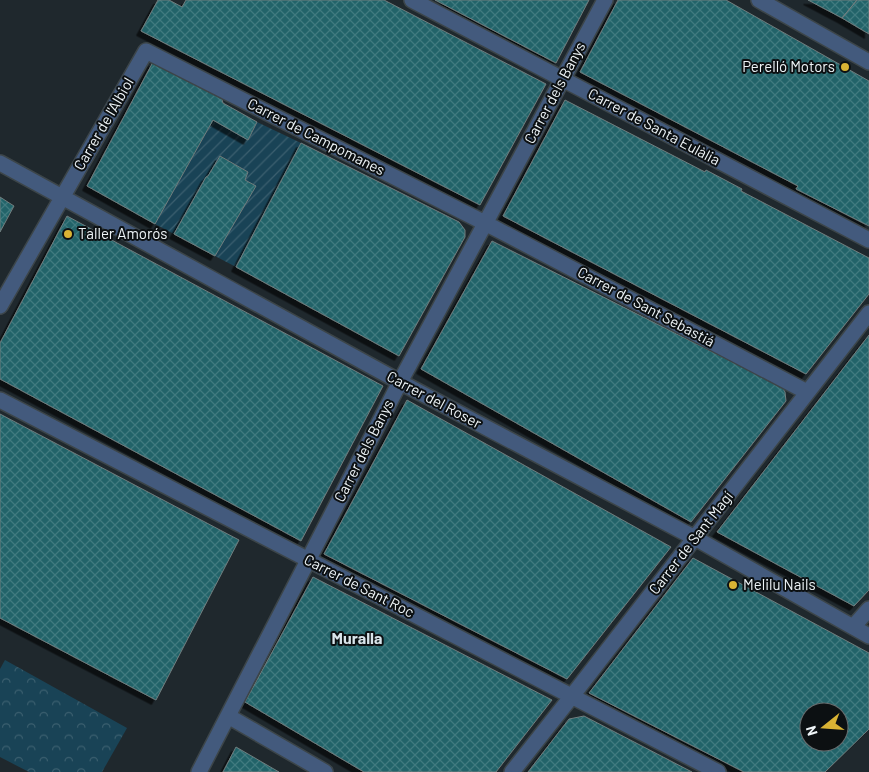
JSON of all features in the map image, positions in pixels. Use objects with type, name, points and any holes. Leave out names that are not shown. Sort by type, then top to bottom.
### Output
[{"type":"street","name":"Carrer de Santa Eulàlia","points":[[412,0],[869,240]]},
{"type":"street","name":"Carrer dels Banys","points":[[199,772],[400,382],[605,0]]},
{"type":"street","points":[[759,0],[869,62]]},
{"type":"street","name":"Carrer de l'Albiol","points":[[0,306],[146,52]]},
{"type":"street","name":"Carrer de Campomanes","points":[[146,52],[485,223]]},
{"type":"street","name":"Carrer del Roser","points":[[0,163],[400,382],[694,538],[869,636]]},
{"type":"street","name":"Carrer de Sant Sebastiá","points":[[485,223],[808,392]]},
{"type":"street","name":"Carrer de Sant Magí","points":[[512,772],[869,313]]},
{"type":"street","name":"Carrer de Sant Roc","points":[[0,400],[718,772]]},
{"type":"street","points":[[853,627],[869,609]]},
{"type":"street","points":[[228,716],[325,772]]},
{"type":"green space","points":[[213,120],[248,140],[257,122],[301,143],[236,267],[215,256],[255,186],[245,180],[248,172],[221,156],[206,177],[174,234],[155,224]]},
{"type":"green space","points":[[5,660],[127,728],[102,772],[29,772],[0,757],[0,669]]},
{"type":"building","points":[[158,0],[169,0],[182,7],[186,0],[384,0],[546,84],[480,205],[141,31]]},
{"type":"building","points":[[435,0],[589,0],[556,63]]},
{"type":"building","points":[[618,0],[726,0],[869,81],[869,226],[796,189],[798,186],[580,72]]},
{"type":"building","points":[[808,0],[857,0],[842,18]]},
{"type":"building","points":[[857,0],[869,0],[869,34],[842,18]]},
{"type":"building","points":[[153,62],[220,93],[223,103],[257,122],[248,140],[213,120],[155,224],[87,186]]},
{"type":"building","points":[[565,100],[705,172],[706,170],[742,189],[741,191],[869,258],[869,294],[806,374],[503,216]]},
{"type":"building","points":[[301,143],[459,222],[465,230],[465,237],[399,356],[236,267]]},
{"type":"building","points":[[220,156],[248,172],[245,180],[256,186],[215,256],[174,234]]},
{"type":"building","points":[[0,197],[14,206],[0,232]]},
{"type":"building","points":[[67,216],[383,386],[301,541],[0,379],[0,343]]},
{"type":"building","points":[[492,241],[782,387],[785,392],[786,401],[691,522],[421,369]]},
{"type":"building","points":[[869,335],[869,590],[854,606],[717,532]]},
{"type":"building","points":[[407,400],[671,547],[567,679],[324,554]]},
{"type":"building","points":[[0,414],[239,540],[156,700],[0,618]]},
{"type":"building","points":[[693,558],[869,653],[869,729],[849,749],[849,702],[799,702],[799,752],[845,752],[825,772],[744,772],[589,693]]},
{"type":"building","points":[[313,577],[552,700],[496,772],[364,772],[245,702]]},
{"type":"building","points":[[584,716],[692,772],[528,772],[569,719]]},
{"type":"building","points":[[236,747],[279,772],[223,772]]},
{"type":"place","name":"Perelló Motors","points":[[845,67]]},
{"type":"place","name":"Taller Amorós","points":[[68,234]]},
{"type":"place","name":"Melilu Nails","points":[[733,585]]},
{"type":"district","name":"Muralla","points":[[357,638]]}]
